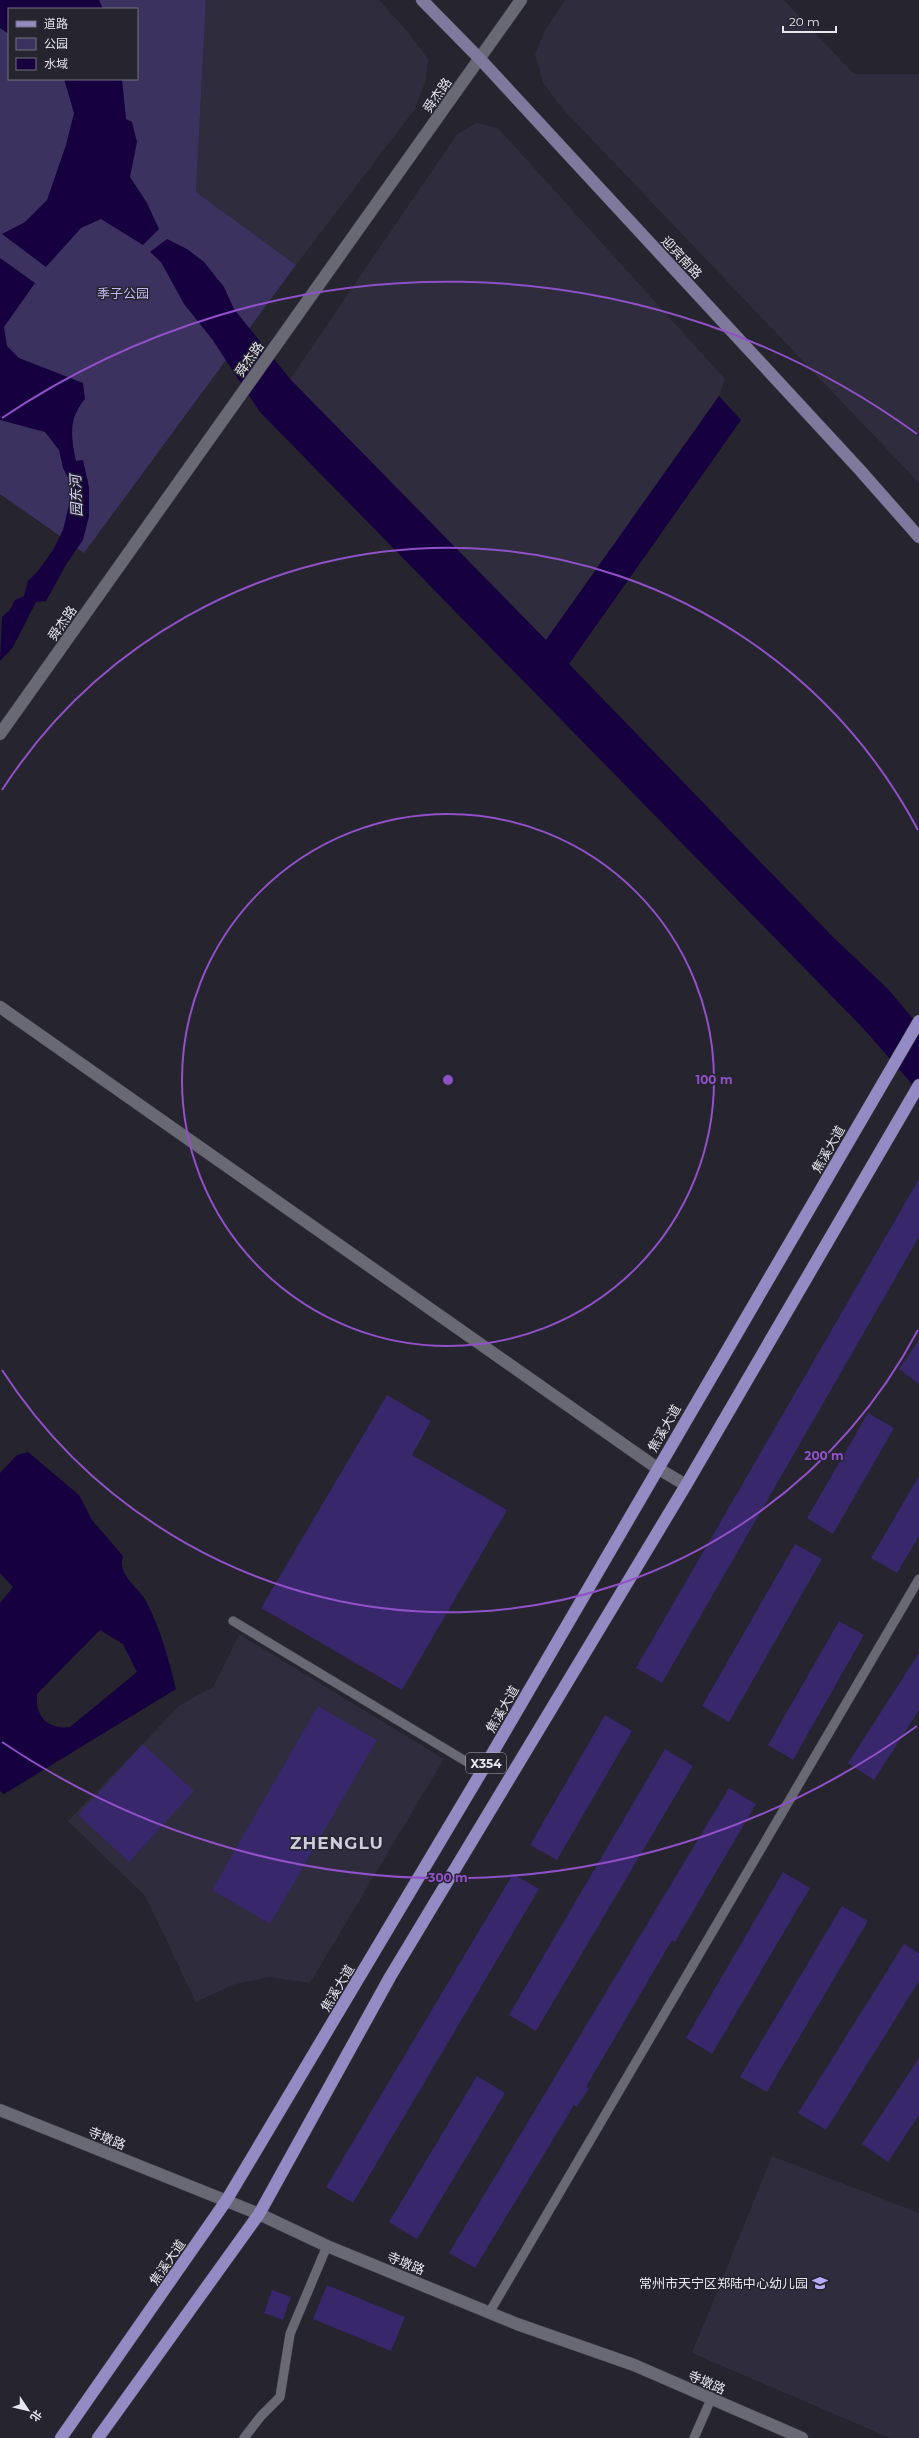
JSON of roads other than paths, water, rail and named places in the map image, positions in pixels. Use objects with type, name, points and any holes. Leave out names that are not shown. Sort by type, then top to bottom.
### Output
[{"type":"main road","name":"焦溪大道","points":[[61,2438],[226,2201],[482,1771],[657,1468],[919,1021]]},
{"type":"main road","name":"X354","points":[[98,2438],[260,2214],[390,1977],[686,1485],[919,1085]]},
{"type":"street","name":"迎宾南路","points":[[422,0],[480,59],[853,463],[919,537]]},
{"type":"street","name":"舜杰路","points":[[0,734],[521,0]]},
{"type":"street","points":[[0,1006],[657,1468],[686,1485]]},
{"type":"street","name":"寺墩路","points":[[0,2110],[260,2214],[327,2246],[489,2313],[634,2366],[802,2438]]},
{"type":"lane","points":[[489,2313],[919,1579]]},
{"type":"lane","points":[[233,1621],[482,1771]]},
{"type":"lane","points":[[244,2438],[280,2397],[290,2334],[327,2246]]},
{"type":"lane","points":[[694,2438],[711,2399]]},
{"type":"water","points":[[0,0],[99,0],[103,8],[8,8],[8,33],[0,28]]},
{"type":"water","points":[[64,80],[122,80],[126,119],[132,122],[137,142],[130,177],[147,203],[159,229],[143,245],[101,219],[81,228],[46,267],[2,234],[25,222],[47,200],[66,145],[74,113]]},
{"type":"water","points":[[167,239],[187,249],[204,262],[224,287],[234,309],[290,379],[546,640],[719,396],[741,420],[569,664],[833,937],[888,989],[919,1026],[919,1092],[862,1027],[260,412],[212,339],[184,304],[161,262],[150,252]]},
{"type":"water","name":"园东河","points":[[0,258],[35,283],[4,327],[7,346],[19,358],[83,383],[85,399],[73,421],[72,436],[76,461],[83,460],[89,487],[89,516],[83,540],[67,563],[46,601],[36,602],[13,647],[0,661],[2,617],[10,610],[15,600],[24,596],[28,581],[38,571],[53,550],[63,530],[69,505],[71,483],[63,468],[59,450],[45,432],[0,420]]},
{"type":"water","points":[[28,1452],[79,1495],[92,1520],[123,1556],[122,1563],[126,1575],[146,1601],[156,1622],[176,1689],[4,1794],[0,1791],[0,1603],[13,1587],[0,1573],[0,1473],[17,1455]],"holes":[[[100,1630],[123,1644],[137,1672],[70,1727],[55,1726],[44,1720],[38,1709],[37,1694]]]},
{"type":"place","name":"常州市天宁区郑陆中心幼儿园","points":[[820,2283]]},
{"type":"district","name":"ZHENGLU","points":[[337,1843]]},
{"type":"park label","name":"季子公园","points":[[123,293]]}]
